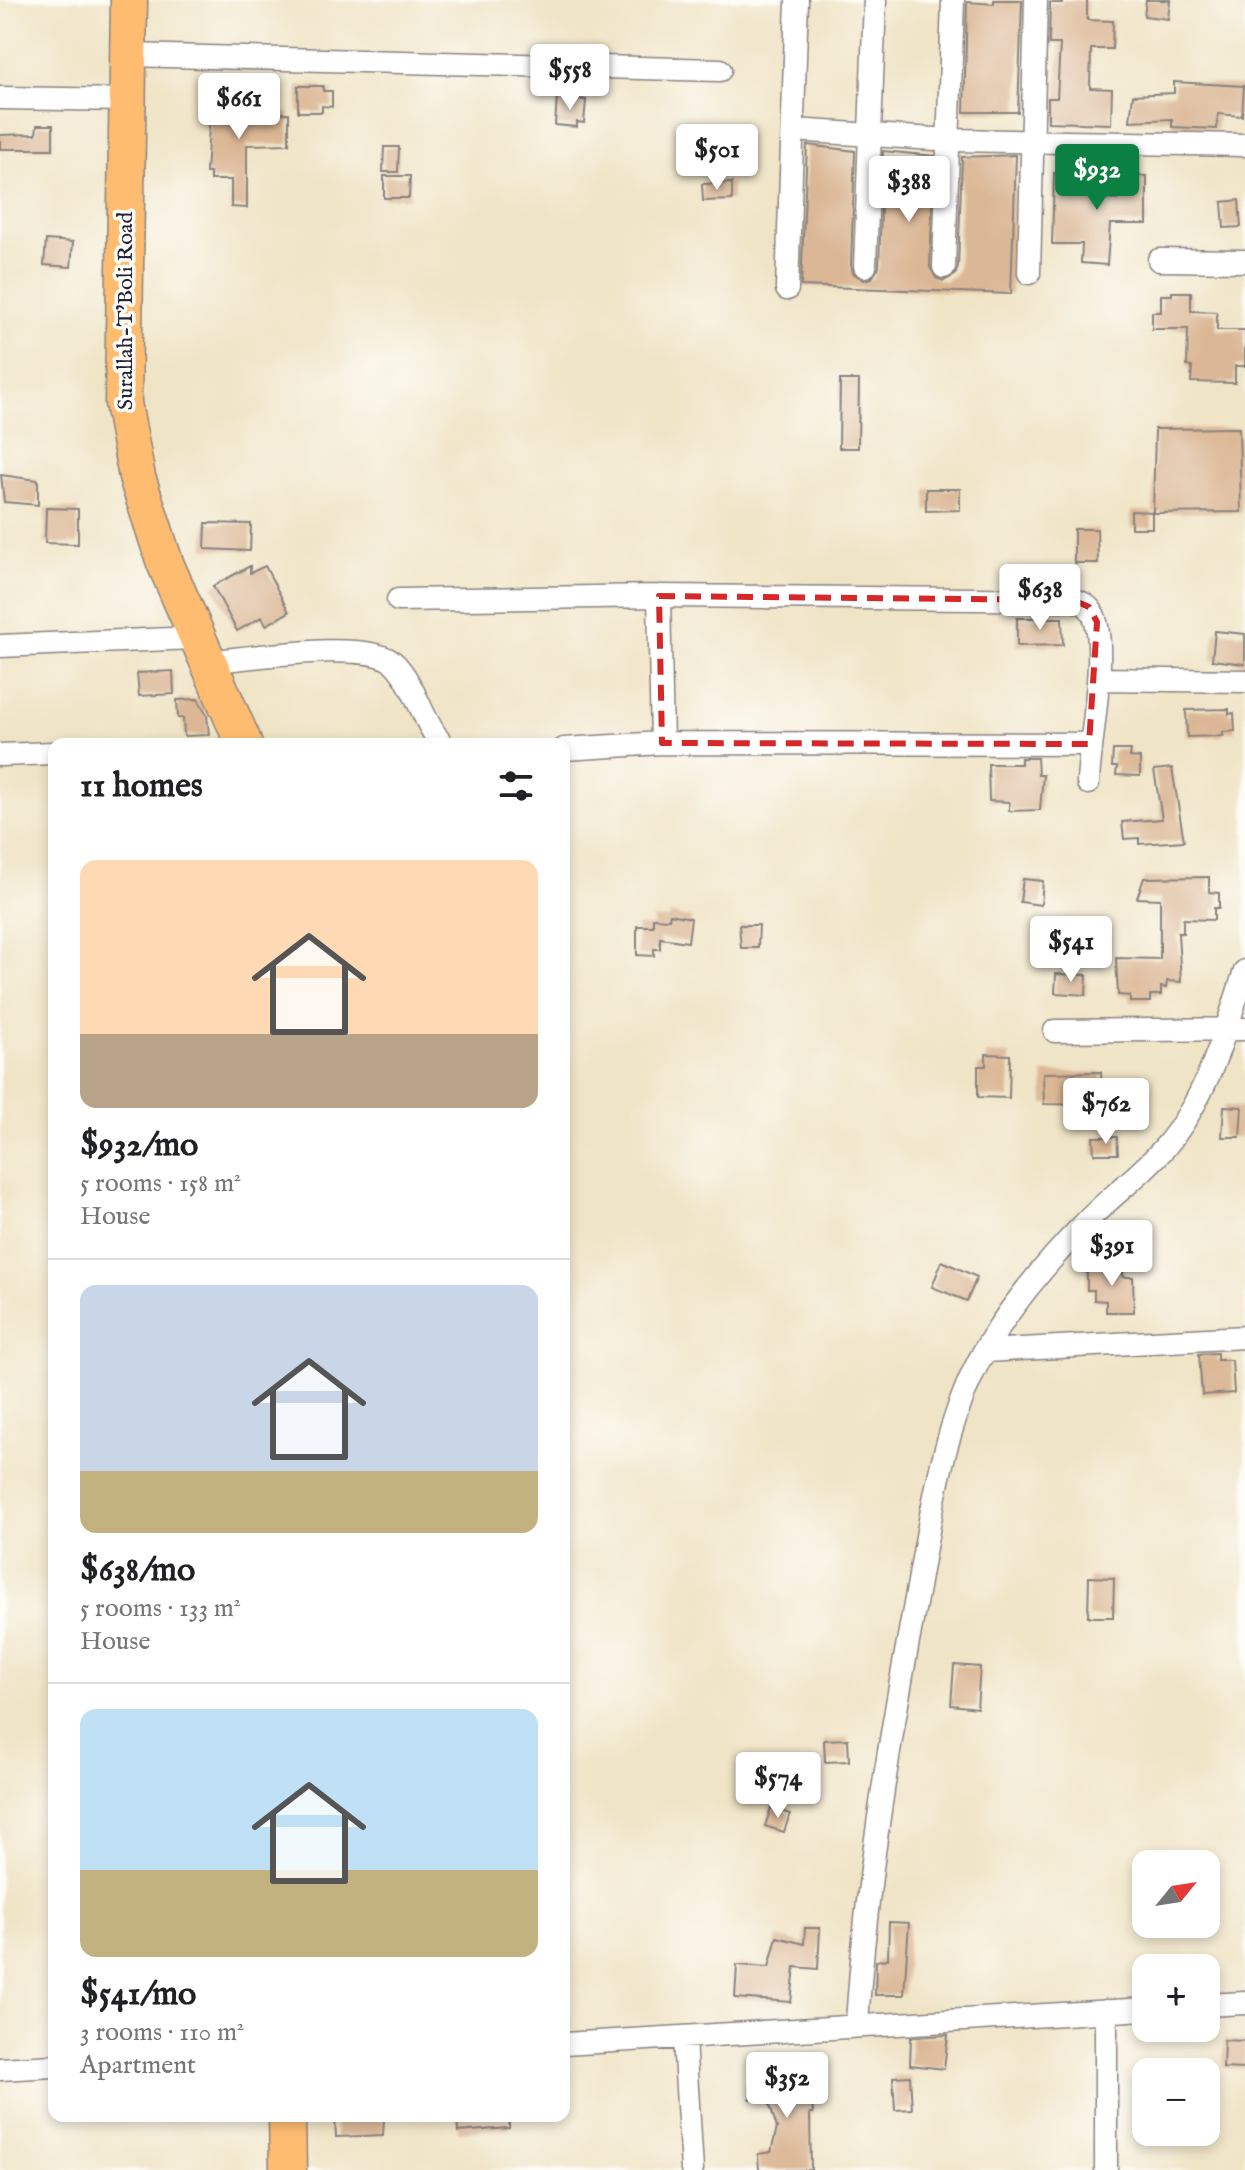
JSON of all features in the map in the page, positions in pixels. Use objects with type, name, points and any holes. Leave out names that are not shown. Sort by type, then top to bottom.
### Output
[{"type":"main road","name":"Surallah-T'Boli Road","points":[[129,0],[123,403],[137,477],[165,563],[241,738]]},
{"type":"main road","points":[[287,2122],[288,2170]]},
{"type":"street","points":[[787,289],[797,0]]},
{"type":"street","points":[[865,266],[875,0]]},
{"type":"street","points":[[944,267],[953,0]]},
{"type":"street","points":[[1029,273],[1036,0]]},
{"type":"street","points":[[128,55],[720,70]]},
{"type":"street","points":[[0,98],[127,100]]},
{"type":"street","points":[[794,130],[872,137],[1033,143],[1245,145]]},
{"type":"street","points":[[1159,260],[1245,261]]},
{"type":"street","points":[[398,600],[659,596],[1073,600],[1089,607],[1097,622],[1098,679],[1089,744],[1088,783]]},
{"type":"street","points":[[659,596],[662,743]]},
{"type":"street","points":[[0,646],[377,652],[394,662],[439,738]]},
{"type":"street","points":[[1098,679],[1245,681]]},
{"type":"street","points":[[570,749],[662,743],[1089,744]]},
{"type":"street","points":[[0,755],[48,753]]},
{"type":"street","points":[[857,2023],[860,1962],[884,1768],[931,1515],[967,1389],[985,1351],[1035,1279],[1178,1129],[1235,1029],[1245,971]]},
{"type":"street","points":[[1055,1031],[1235,1029]]},
{"type":"street","points":[[985,1351],[1245,1337]]},
{"type":"street","points":[[1220,2004],[1245,2003]]},
{"type":"street","points":[[570,2044],[684,2039],[857,2023],[1132,2010]]},
{"type":"street","points":[[1106,2011],[1106,2170]]},
{"type":"street","points":[[684,2039],[692,2170]]},
{"type":"street","points":[[0,2069],[48,2066]]},
{"type":"highlighted area","points":[[659,596],[1073,600],[1089,607],[1097,622],[1089,744],[662,743]]},
{"type":"building","points":[[994,0],[1022,0],[1018,112],[964,112],[967,2],[994,4]]},
{"type":"building","points":[[1062,0],[1087,0],[1087,20],[1113,21],[1112,49],[1091,49],[1090,88],[1112,89],[1111,124],[1048,122],[1048,98],[1057,98],[1060,44],[1049,44],[1050,3],[1062,3]]},
{"type":"building","points":[[1146,0],[1170,0],[1168,19],[1144,16]]},
{"type":"building","points":[[1174,82],[1244,86],[1242,116],[1218,114],[1217,129],[1172,127],[1172,119],[1130,121],[1133,95],[1174,93]]},
{"type":"building","points":[[298,86],[323,86],[323,91],[332,91],[332,107],[322,106],[322,112],[298,112]]},
{"type":"building","points":[[225,94],[248,95],[248,114],[289,113],[289,144],[247,145],[247,208],[231,207],[231,180],[210,180],[210,173],[206,173],[211,97],[225,97]]},
{"type":"building","points":[[557,97],[586,100],[584,123],[577,122],[577,127],[555,125]]},
{"type":"building","points":[[37,125],[53,125],[53,149],[0,149],[0,135],[36,134]]},
{"type":"building","points":[[807,145],[855,151],[851,265],[853,273],[864,280],[872,278],[879,267],[883,151],[934,156],[930,267],[936,278],[944,281],[955,275],[958,267],[962,157],[1016,155],[1011,294],[801,286]]},
{"type":"building","points":[[384,147],[399,147],[398,172],[383,172]]},
{"type":"building","points":[[1118,161],[1138,161],[1138,176],[1147,176],[1147,224],[1110,224],[1107,265],[1081,263],[1082,244],[1052,244],[1054,173],[1084,176],[1083,197],[1117,200]]},
{"type":"building","points":[[384,176],[410,176],[409,198],[384,198]]},
{"type":"building","points":[[732,183],[732,200],[703,201],[702,184]]},
{"type":"building","points":[[1239,200],[1241,227],[1224,228],[1222,202]]},
{"type":"building","points":[[46,240],[73,242],[71,267],[44,265]]},
{"type":"building","points":[[1172,292],[1191,292],[1191,311],[1217,312],[1217,330],[1245,330],[1245,366],[1235,366],[1235,383],[1191,382],[1192,367],[1187,366],[1188,329],[1152,329],[1152,312],[1161,312],[1161,295],[1172,295]]},
{"type":"building","points":[[840,380],[859,380],[858,448],[839,448]]},
{"type":"building","points":[[1239,428],[1241,512],[1153,513],[1155,429]]},
{"type":"building","points":[[1,475],[38,480],[38,505],[4,502]]},
{"type":"building","points":[[926,489],[960,489],[960,510],[926,511]]},
{"type":"building","points":[[46,508],[78,509],[78,544],[45,543]]},
{"type":"building","points":[[1131,511],[1152,512],[1152,528],[1131,528]]},
{"type":"building","points":[[206,523],[251,524],[250,551],[205,549]]},
{"type":"building","points":[[1074,529],[1097,529],[1098,563],[1074,563]]},
{"type":"building","points":[[250,566],[250,573],[265,566],[289,612],[266,625],[262,617],[237,631],[213,586]]},
{"type":"building","points":[[1017,618],[1062,618],[1063,645],[1017,646]]},
{"type":"building","points":[[1215,631],[1245,634],[1245,664],[1212,660]]},
{"type":"building","points":[[173,671],[174,694],[139,696],[137,673]]},
{"type":"building","points":[[198,699],[207,715],[209,735],[184,736],[183,718],[178,718],[177,700]]},
{"type":"building","points":[[1229,709],[1229,714],[1234,713],[1235,731],[1223,732],[1223,736],[1187,737],[1186,710]]},
{"type":"building","points":[[1113,750],[1131,750],[1130,757],[1140,758],[1140,776],[1116,775],[1117,767],[1112,767]]},
{"type":"building","points":[[1021,758],[1037,758],[1038,775],[1043,775],[1040,810],[1009,811],[1009,802],[989,801],[988,764],[1021,764]]},
{"type":"building","points":[[1172,768],[1184,841],[1139,844],[1139,838],[1124,839],[1122,822],[1162,819],[1154,770]]},
{"type":"building","points":[[1209,877],[1209,892],[1219,893],[1219,908],[1214,908],[1214,920],[1183,919],[1183,933],[1178,933],[1181,982],[1167,981],[1166,988],[1161,987],[1161,995],[1150,995],[1150,1002],[1130,1002],[1130,996],[1118,995],[1116,958],[1160,959],[1160,899],[1137,898],[1144,878]]},
{"type":"building","points":[[1023,879],[1043,881],[1041,905],[1020,902]]},
{"type":"building","points":[[670,914],[691,918],[688,942],[660,938],[660,949],[654,949],[654,956],[637,955],[637,926],[653,926],[653,918],[669,919]]},
{"type":"building","points":[[739,925],[759,925],[758,948],[741,948]]},
{"type":"building","points":[[1056,974],[1087,975],[1086,995],[1055,993]]},
{"type":"building","points":[[986,1054],[1010,1055],[1009,1098],[978,1097],[978,1066],[986,1066]]},
{"type":"building","points":[[1101,1072],[1102,1098],[1095,1098],[1095,1105],[1044,1104],[1043,1073]]},
{"type":"building","points":[[1224,1106],[1242,1107],[1240,1137],[1222,1137]]},
{"type":"building","points":[[1093,1137],[1117,1137],[1118,1154],[1094,1154]]},
{"type":"building","points":[[942,1261],[977,1277],[967,1301],[932,1287]]},
{"type":"building","points":[[1087,1267],[1123,1267],[1123,1277],[1133,1277],[1134,1312],[1106,1312],[1106,1301],[1094,1300],[1094,1290],[1087,1290]]},
{"type":"building","points":[[1217,1353],[1217,1360],[1232,1360],[1234,1393],[1202,1395],[1199,1354]]},
{"type":"building","points":[[1089,1577],[1114,1578],[1113,1617],[1088,1617]]},
{"type":"building","points":[[954,1665],[980,1667],[977,1708],[951,1705]]},
{"type":"building","points":[[848,1739],[849,1761],[825,1762],[824,1740]]},
{"type":"building","points":[[771,1808],[790,1814],[784,1832],[765,1826]]},
{"type":"building","points":[[889,1922],[909,1923],[904,1995],[875,1995],[876,1961],[888,1959]]},
{"type":"building","points":[[805,1928],[820,1928],[818,1969],[795,1967],[791,2002],[735,1998],[737,1965],[769,1967],[777,1937],[804,1944]]},
{"type":"building","points":[[948,2035],[944,2069],[910,2065],[911,2037]]},
{"type":"building","points":[[1224,2040],[1245,2041],[1245,2069],[1223,2068]]},
{"type":"building","points":[[810,2073],[813,2113],[810,2113],[811,2170],[759,2170],[758,2154],[771,2152],[777,2128],[768,2099],[750,2099],[751,2077]]},
{"type":"building","points":[[910,2076],[912,2109],[895,2110],[893,2077]]},
{"type":"building","points":[[335,2122],[384,2122],[383,2135],[336,2137]]},
{"type":"building","points":[[457,2122],[509,2122],[509,2128],[458,2132]]}]
